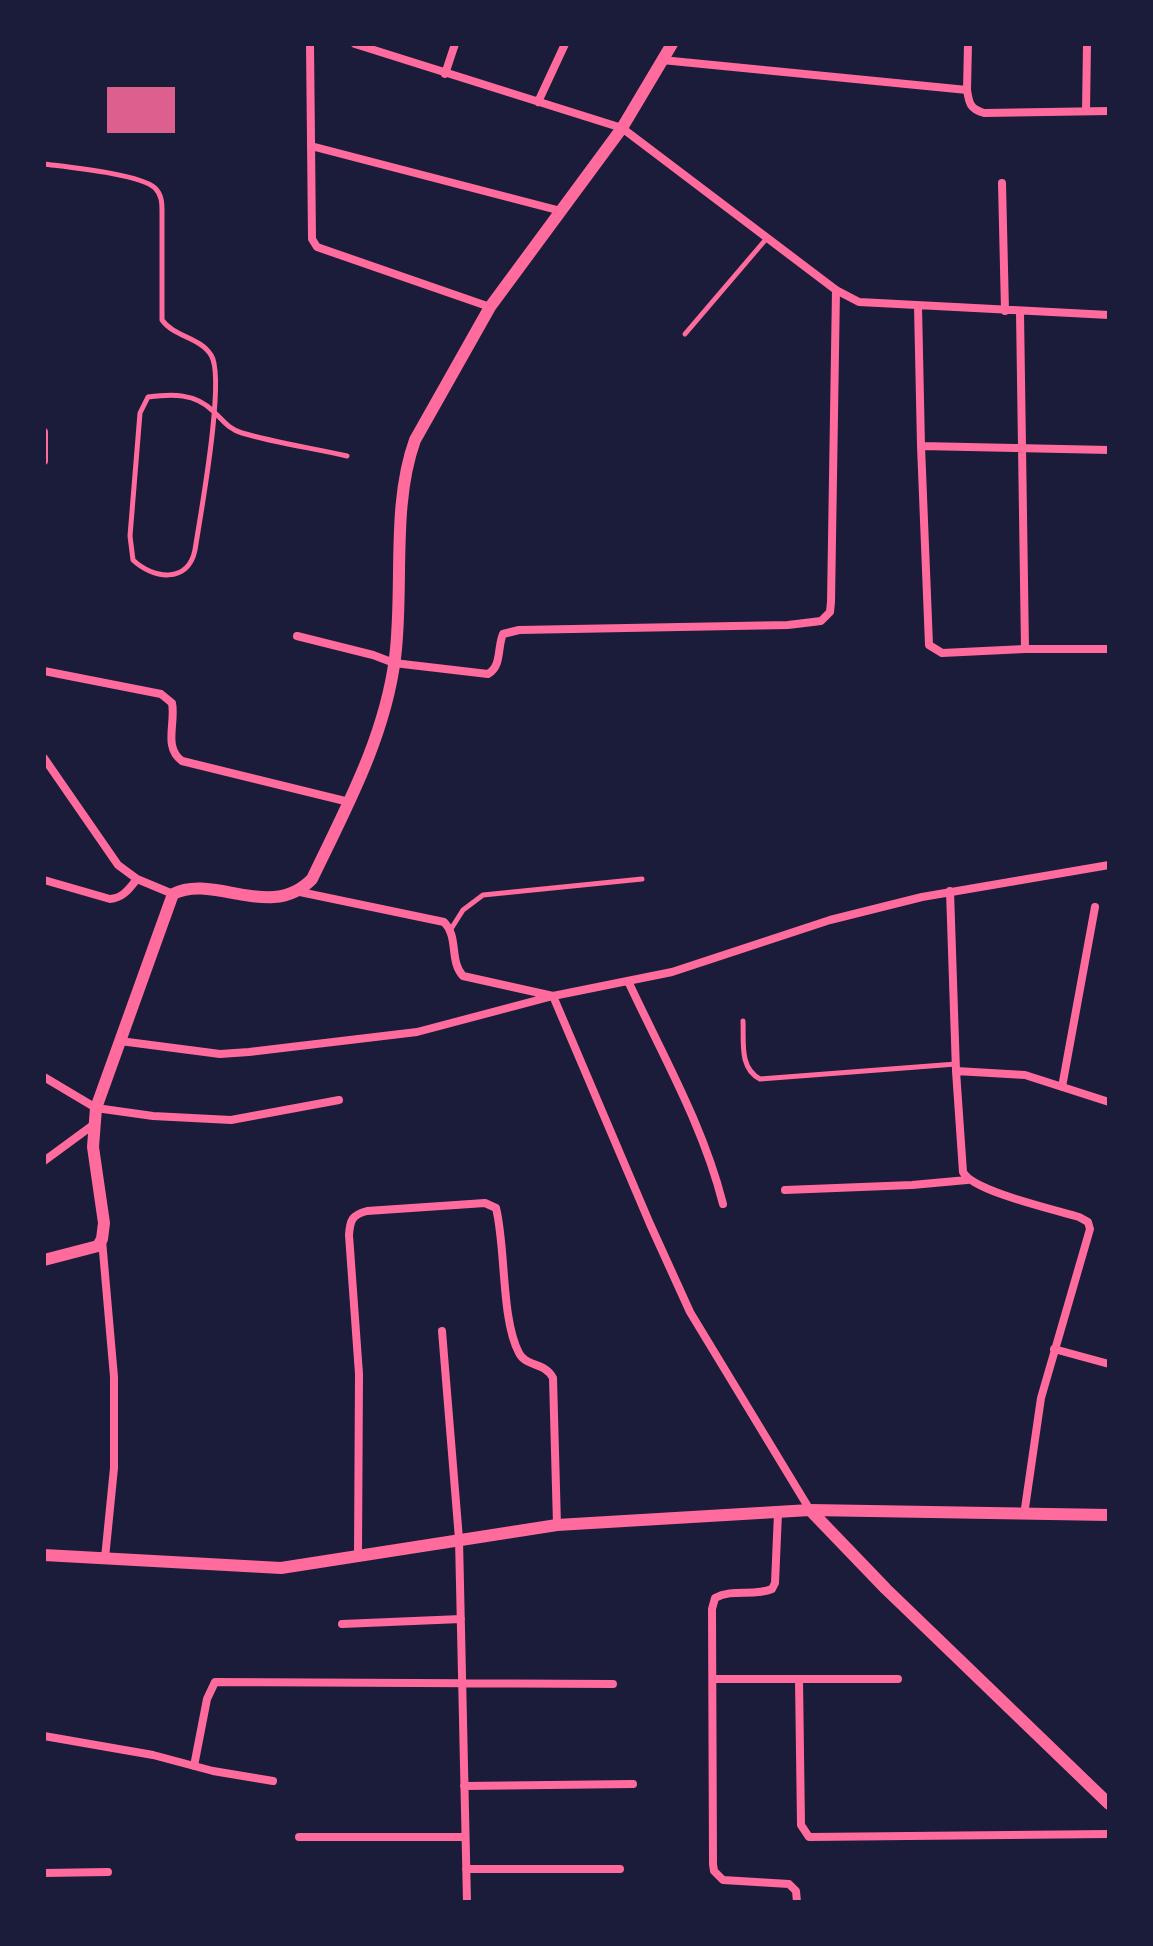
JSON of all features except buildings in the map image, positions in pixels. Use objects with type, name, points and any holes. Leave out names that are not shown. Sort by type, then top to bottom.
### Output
[{"type":"street","points":[[310,44],[312,239],[317,247],[490,307]]},
{"type":"street","points":[[355,44],[622,128],[836,290],[859,302],[1109,315]]},
{"type":"street","points":[[445,74],[455,44]]},
{"type":"street","points":[[538,102],[565,44]]},
{"type":"street","points":[[300,892],[312,879],[375,744],[394,663],[403,502],[409,457],[415,440],[490,307],[622,128],[672,44]]},
{"type":"street","points":[[968,44],[967,90],[970,104],[975,110],[984,113],[1109,111]]},
{"type":"street","points":[[1086,111],[1087,44]]},
{"type":"street","points":[[662,60],[967,90]]},
{"type":"street","points":[[311,146],[561,211]]},
{"type":"street","points":[[1002,183],[1005,311]]},
{"type":"street","points":[[297,636],[394,663],[488,674],[494,671],[497,664],[503,634],[509,631],[788,625],[821,621],[826,617],[831,602],[836,290]]},
{"type":"street","points":[[918,306],[929,645],[942,653],[1109,649]]},
{"type":"street","points":[[1020,312],[1025,649]]},
{"type":"street","points":[[44,432],[44,461]]},
{"type":"street","points":[[921,446],[1109,450]]},
{"type":"street","points":[[44,671],[161,694],[172,703],[171,745],[174,755],[182,761],[349,802]]},
{"type":"street","points":[[44,758],[110,856],[137,879],[173,894],[189,889],[284,897],[300,892],[444,922],[451,929],[457,969],[463,976],[553,996]]},
{"type":"street","points":[[120,1041],[220,1054],[417,1032],[553,996],[672,972],[830,920],[950,891],[1109,865]]},
{"type":"street","points":[[44,880],[110,899],[127,892],[137,879]]},
{"type":"street","points":[[950,891],[961,1160],[967,1180]]},
{"type":"street","points":[[105,1558],[114,1468],[114,1377],[102,1239],[104,1223],[93,1147],[93,1125],[96,1108],[173,894]]},
{"type":"street","points":[[1062,1087],[1095,907]]},
{"type":"street","points":[[628,981],[697,1124],[715,1171],[723,1204]]},
{"type":"street","points":[[553,996],[690,1312],[810,1510],[886,1589],[1109,1804]]},
{"type":"street","points":[[956,1067],[1005,1072],[1109,1102]]},
{"type":"street","points":[[44,1077],[96,1108],[153,1116],[231,1120],[339,1100]]},
{"type":"street","points":[[44,1161],[93,1125]]},
{"type":"street","points":[[785,1190],[967,1180],[1088,1222],[1088,1241],[1054,1349],[1035,1426],[1024,1515]]},
{"type":"street","points":[[358,1555],[359,1374],[349,1235],[352,1218],[367,1211],[485,1203],[496,1208],[511,1322],[519,1353],[526,1361],[545,1366],[553,1378],[557,1525]]},
{"type":"street","points":[[44,1260],[98,1246],[102,1239]]},
{"type":"street","points":[[442,1331],[459,1539],[467,1902]]},
{"type":"street","points":[[1054,1349],[1109,1364]]},
{"type":"street","points":[[44,1555],[281,1568],[557,1525],[810,1510],[1109,1515]]},
{"type":"street","points":[[778,1513],[775,1583],[772,1589],[757,1594],[721,1594],[713,1603],[714,1871],[723,1880],[731,1882],[789,1884],[796,1891],[797,1902]]},
{"type":"street","points":[[342,1624],[461,1619]]},
{"type":"street","points":[[714,1679],[898,1679]]},
{"type":"street","points":[[799,1679],[801,1825],[809,1837],[1109,1834]]},
{"type":"street","points":[[194,1766],[207,1699],[215,1682],[613,1684]]},
{"type":"street","points":[[44,1736],[273,1781]]},
{"type":"street","points":[[464,1786],[633,1784]]},
{"type":"street","points":[[299,1837],[465,1837]]},
{"type":"street","points":[[466,1869],[620,1869]]},
{"type":"street","points":[[44,1873],[108,1872]]},
{"type":"lane","points":[[44,164],[133,178],[156,189],[162,199],[162,320],[168,328],[212,355],[217,385],[213,411],[193,562],[179,573],[168,575],[139,566],[130,552],[140,413],[148,397],[174,395],[199,399],[213,411],[224,424],[241,433],[347,456]]},
{"type":"lane","points":[[685,334],[767,238]]},
{"type":"lane","points":[[451,929],[463,910],[483,895],[642,879]]},
{"type":"lane","points":[[743,1021],[746,1065],[752,1075],[760,1079],[956,1067]]}]
